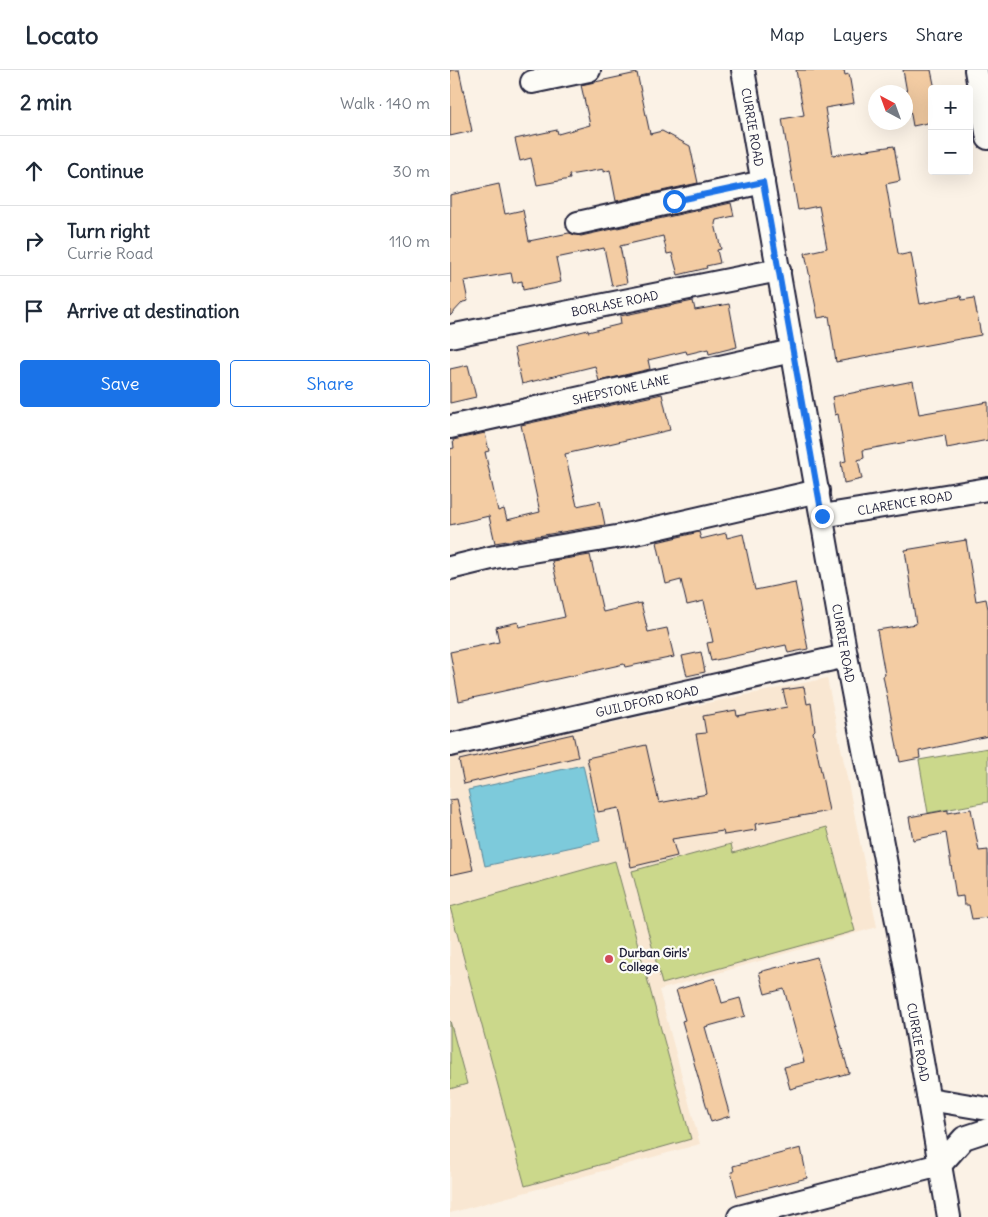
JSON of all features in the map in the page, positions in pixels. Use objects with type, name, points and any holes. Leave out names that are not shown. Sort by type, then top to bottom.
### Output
[{"type":"street","points":[[532,82],[588,70]]},
{"type":"street","name":"CURRIE ROAD","points":[[743,70],[846,656],[929,1099],[949,1217]]},
{"type":"street","points":[[976,70],[988,138]]},
{"type":"street","points":[[578,222],[763,182]]},
{"type":"street","name":"BORLASE ROAD","points":[[450,336],[779,270]]},
{"type":"street","name":"SHEPSTONE LANE","points":[[450,427],[792,351]]},
{"type":"street","name":"CLARENCE ROAD","points":[[822,516],[988,489]]},
{"type":"street","points":[[450,568],[495,557],[622,536],[818,491]]},
{"type":"street","name":"GUILDFORD ROAD","points":[[450,745],[846,656]]},
{"type":"street","points":[[929,1099],[988,1109]]},
{"type":"street","points":[[739,1217],[940,1165],[964,1138],[988,1130]]},
{"type":"shaded area","name":"Durban Girls' College","points":[[827,678],[877,927],[659,990],[700,1144],[450,1213],[450,757]]},
{"type":"green space","points":[[988,748],[988,802],[928,813],[919,760]]},
{"type":"green space","points":[[827,827],[855,931],[662,984],[632,871],[731,844],[733,853]]},
{"type":"green space","points":[[615,861],[691,1139],[525,1186],[450,907]]},
{"type":"green space","points":[[450,1021],[467,1084],[450,1089]]},
{"type":"water","points":[[583,765],[600,841],[485,866],[468,790]]},
{"type":"building","points":[[450,70],[459,70],[472,131],[450,136]]},
{"type":"building","points":[[796,70],[844,70],[845,75],[849,74],[854,103],[825,108],[833,155],[894,146],[900,181],[886,184],[898,253],[901,255],[911,253],[920,304],[961,296],[962,300],[974,298],[981,335],[836,362],[829,316],[818,318],[805,253],[827,248],[819,206],[798,210],[782,119],[804,115]]},
{"type":"building","points":[[903,70],[931,70],[934,85],[928,85],[928,123],[913,126],[913,85],[906,85]]},
{"type":"building","points":[[637,73],[650,134],[662,131],[690,146],[698,183],[616,201],[610,170],[604,172],[604,169],[569,175],[570,179],[537,185],[531,158],[520,161],[515,139],[557,130],[558,134],[590,125],[581,85]]},
{"type":"building","points":[[499,184],[505,214],[523,210],[529,241],[569,233],[581,236],[731,203],[734,216],[716,220],[715,224],[721,249],[717,250],[720,263],[706,266],[707,268],[678,275],[672,253],[667,254],[663,236],[620,246],[627,283],[612,286],[604,248],[556,258],[561,282],[523,290],[522,281],[513,283],[511,273],[464,281],[468,301],[463,302],[450,316],[450,195]]},
{"type":"building","points":[[693,301],[695,310],[729,304],[737,347],[709,354],[708,349],[687,354],[686,351],[648,360],[650,369],[599,381],[595,366],[522,384],[514,348],[621,324],[620,316]]},
{"type":"building","points":[[468,365],[476,397],[450,403],[450,369]]},
{"type":"building","points":[[913,381],[919,414],[988,402],[988,440],[947,448],[945,435],[863,450],[864,458],[858,460],[862,479],[844,483],[841,462],[846,461],[838,414],[835,415],[832,397]]},
{"type":"building","points":[[662,394],[670,430],[565,454],[577,506],[600,501],[605,525],[495,543],[489,516],[450,525],[450,449],[454,448],[453,440],[485,433],[489,451],[485,452],[498,511],[504,509],[507,520],[540,512],[521,425]]},
{"type":"building","points":[[699,532],[701,539],[726,533],[727,538],[743,534],[755,590],[795,582],[808,649],[788,653],[786,645],[711,661],[707,643],[713,642],[704,601],[687,605],[681,580],[666,584],[657,542]]},
{"type":"building","points":[[966,540],[976,601],[986,599],[988,609],[988,736],[919,751],[920,758],[900,762],[883,676],[885,675],[877,630],[916,624],[905,550]]},
{"type":"building","points":[[590,555],[603,612],[641,603],[648,632],[667,628],[674,657],[625,667],[624,664],[459,701],[450,652],[499,642],[496,627],[518,622],[519,627],[565,617],[552,561]]},
{"type":"building","points":[[701,652],[705,672],[687,676],[682,656]]},
{"type":"building","points":[[804,687],[807,704],[811,703],[815,730],[813,732],[829,811],[755,824],[756,830],[724,835],[723,831],[672,839],[677,856],[631,867],[619,808],[598,812],[587,758],[646,745],[659,803],[707,794],[696,734],[706,733],[703,716],[736,710],[737,716],[787,707],[783,690]]},
{"type":"building","points":[[573,734],[578,757],[464,784],[459,760]]},
{"type":"building","points":[[457,799],[473,870],[450,875],[450,800]]},
{"type":"building","points":[[971,809],[979,851],[988,850],[988,917],[972,919],[969,905],[964,905],[963,896],[956,897],[946,833],[913,840],[909,817],[948,810],[948,813]]},
{"type":"building","points":[[817,957],[849,1073],[790,1089],[784,1067],[804,1062],[784,989],[765,994],[759,972]]},
{"type":"building","points":[[715,978],[722,1003],[740,998],[745,1016],[705,1027],[730,1116],[711,1122],[682,1021],[685,1020],[676,990]]},
{"type":"building","points":[[801,1148],[807,1178],[737,1196],[731,1172],[734,1172],[733,1166]]},
{"type":"place","name":"Durban Girls' College","points":[[609,959]]},
{"type":"route","points":[[674,201],[763,182],[822,516]]}]
